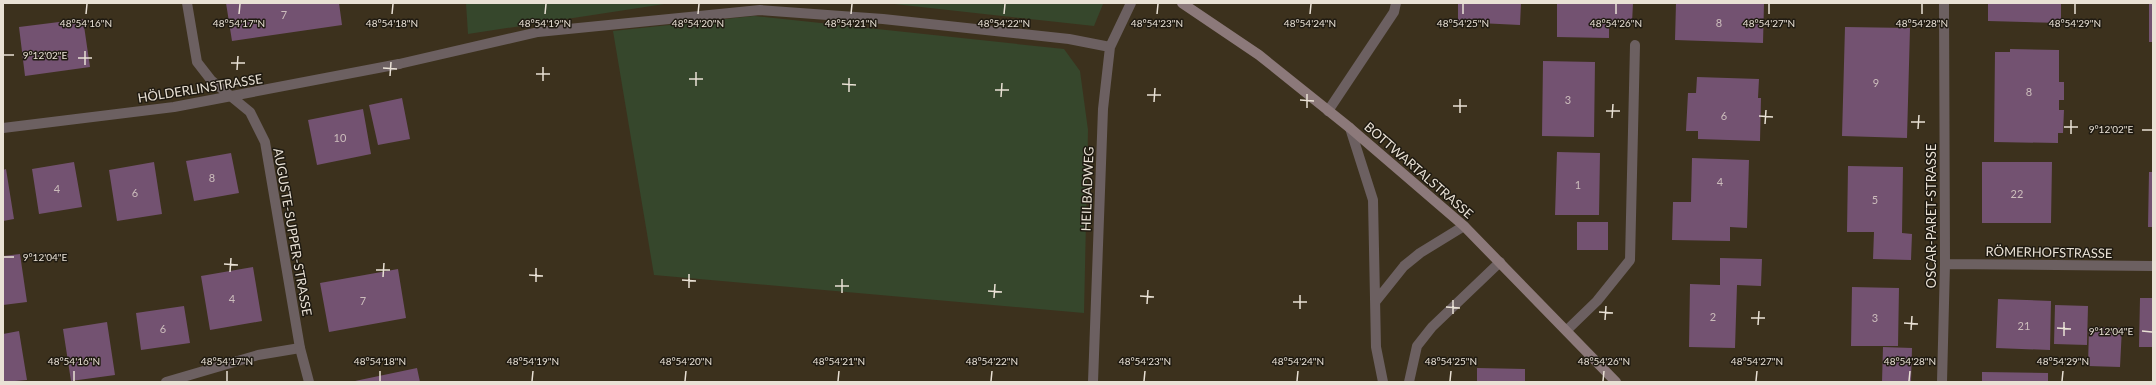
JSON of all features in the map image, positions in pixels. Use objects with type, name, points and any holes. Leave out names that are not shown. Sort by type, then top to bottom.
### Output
[{"type":"main road","name":"BOTTWARTALSTRASSE","points":[[1182,3],[1259,55],[1350,128],[1464,226],[1616,382]]},
{"type":"street","name":"AUGUSTE-SUPPER-STRASSE","points":[[187,3],[197,62],[210,80],[232,96],[250,112],[264,142],[300,348],[308,382]]},
{"type":"street","name":"HEILBADWEG","points":[[1093,382],[1103,109],[1110,47],[1131,3]]},
{"type":"street","points":[[1328,110],[1394,12],[1396,3]]},
{"type":"street","name":"OSCAR-PARET-STRASSE","points":[[1942,382],[1945,264],[1944,3]]},
{"type":"street","name":"HÖLDERLINSTRASSE","points":[[3,128],[174,107],[399,64],[538,32],[760,10],[899,20],[1069,39],[1110,47]]},
{"type":"street","points":[[1567,330],[1597,301],[1630,260],[1635,45]]},
{"type":"street","points":[[1350,128],[1373,200],[1376,347],[1383,382]]},
{"type":"street","points":[[1376,301],[1404,266],[1420,253],[1464,226]]},
{"type":"street","points":[[1409,382],[1417,346],[1432,326],[1500,262]]},
{"type":"street","name":"RÖMERHOFSTRASSE","points":[[1945,264],[2153,266]]},
{"type":"street","points":[[166,382],[258,355],[300,348]]},
{"type":"green space","points":[[466,3],[671,3],[468,34]]},
{"type":"green space","points":[[885,3],[1101,3],[1103,4],[1094,26]]},
{"type":"green space","points":[[754,16],[1064,49],[1080,71],[1088,130],[1084,313],[654,275],[613,31]]},
{"type":"building","points":[[226,3],[339,3],[342,25],[232,41]]},
{"type":"building","points":[[1458,3],[1521,3],[1520,25],[1458,22]]},
{"type":"building","points":[[1557,3],[1633,3],[1632,23],[1609,23],[1609,38],[1557,37]]},
{"type":"building","points":[[1676,3],[1764,3],[1763,43],[1675,40]]},
{"type":"building","points":[[1988,3],[2061,3],[2061,23],[1988,21]]},
{"type":"building","points":[[2149,3],[2153,3],[2153,42],[2149,42]]},
{"type":"building","points":[[83,19],[90,67],[25,76],[19,27]]},
{"type":"building","points":[[1845,27],[1910,28],[1907,138],[1842,136]]},
{"type":"building","points":[[2010,49],[2059,50],[2059,82],[2064,82],[2064,100],[2059,100],[2059,110],[2064,110],[2063,133],[2058,133],[2058,143],[1994,142],[1995,52],[2010,52]]},
{"type":"building","points":[[1543,61],[1595,62],[1594,137],[1542,136]]},
{"type":"building","points":[[1697,77],[1759,79],[1758,98],[1761,98],[1760,141],[1698,139],[1698,131],[1686,131],[1688,93],[1696,93]]},
{"type":"building","points":[[402,98],[410,139],[378,145],[369,105]]},
{"type":"building","points":[[363,109],[371,154],[317,165],[308,120]]},
{"type":"building","points":[[1557,152],[1600,153],[1599,215],[1555,215]]},
{"type":"building","points":[[231,153],[239,193],[194,201],[186,161]]},
{"type":"building","points":[[1692,158],[1749,160],[1747,228],[1730,227],[1730,241],[1672,240],[1673,202],[1691,202]]},
{"type":"building","points":[[74,162],[82,207],[39,214],[32,169]]},
{"type":"building","points":[[154,162],[162,214],[117,221],[109,170]]},
{"type":"building","points":[[1982,162],[2052,162],[2051,223],[1982,223]]},
{"type":"building","points":[[1848,166],[1903,167],[1902,233],[1912,234],[1911,260],[1873,259],[1874,232],[1847,232]]},
{"type":"building","points":[[6,169],[14,219],[3,221],[3,170]]},
{"type":"building","points":[[2149,172],[2153,172],[2153,227],[2148,227]]},
{"type":"building","points":[[1577,222],[1608,222],[1608,250],[1577,250]]},
{"type":"building","points":[[20,254],[27,302],[3,305],[3,256]]},
{"type":"building","points":[[1720,258],[1762,259],[1761,286],[1737,285],[1735,348],[1689,347],[1690,284],[1720,285]]},
{"type":"building","points":[[253,267],[262,321],[210,330],[201,276]]},
{"type":"building","points":[[398,269],[406,318],[329,332],[320,283]]},
{"type":"building","points":[[1852,287],[1899,288],[1898,346],[1851,346]]},
{"type":"building","points":[[2140,298],[2153,298],[2153,347],[2139,347]]},
{"type":"building","points":[[1998,299],[2051,301],[2050,350],[1996,348]]},
{"type":"building","points":[[2055,305],[2088,306],[2087,345],[2054,344]]},
{"type":"building","points":[[184,306],[190,343],[141,350],[136,313]]},
{"type":"building","points":[[107,322],[115,375],[71,381],[63,329]]},
{"type":"building","points":[[2089,327],[2122,328],[2120,367],[2088,366]]},
{"type":"building","points":[[19,331],[27,380],[3,382],[3,334]]},
{"type":"building","points":[[1883,347],[1912,348],[1911,382],[1882,382]]},
{"type":"building","points":[[417,368],[420,382],[355,382],[355,381]]},
{"type":"building","points":[[1477,368],[1525,369],[1525,382],[1477,382]]},
{"type":"building","points":[[1982,372],[2048,373],[2048,382],[1982,382]]}]
